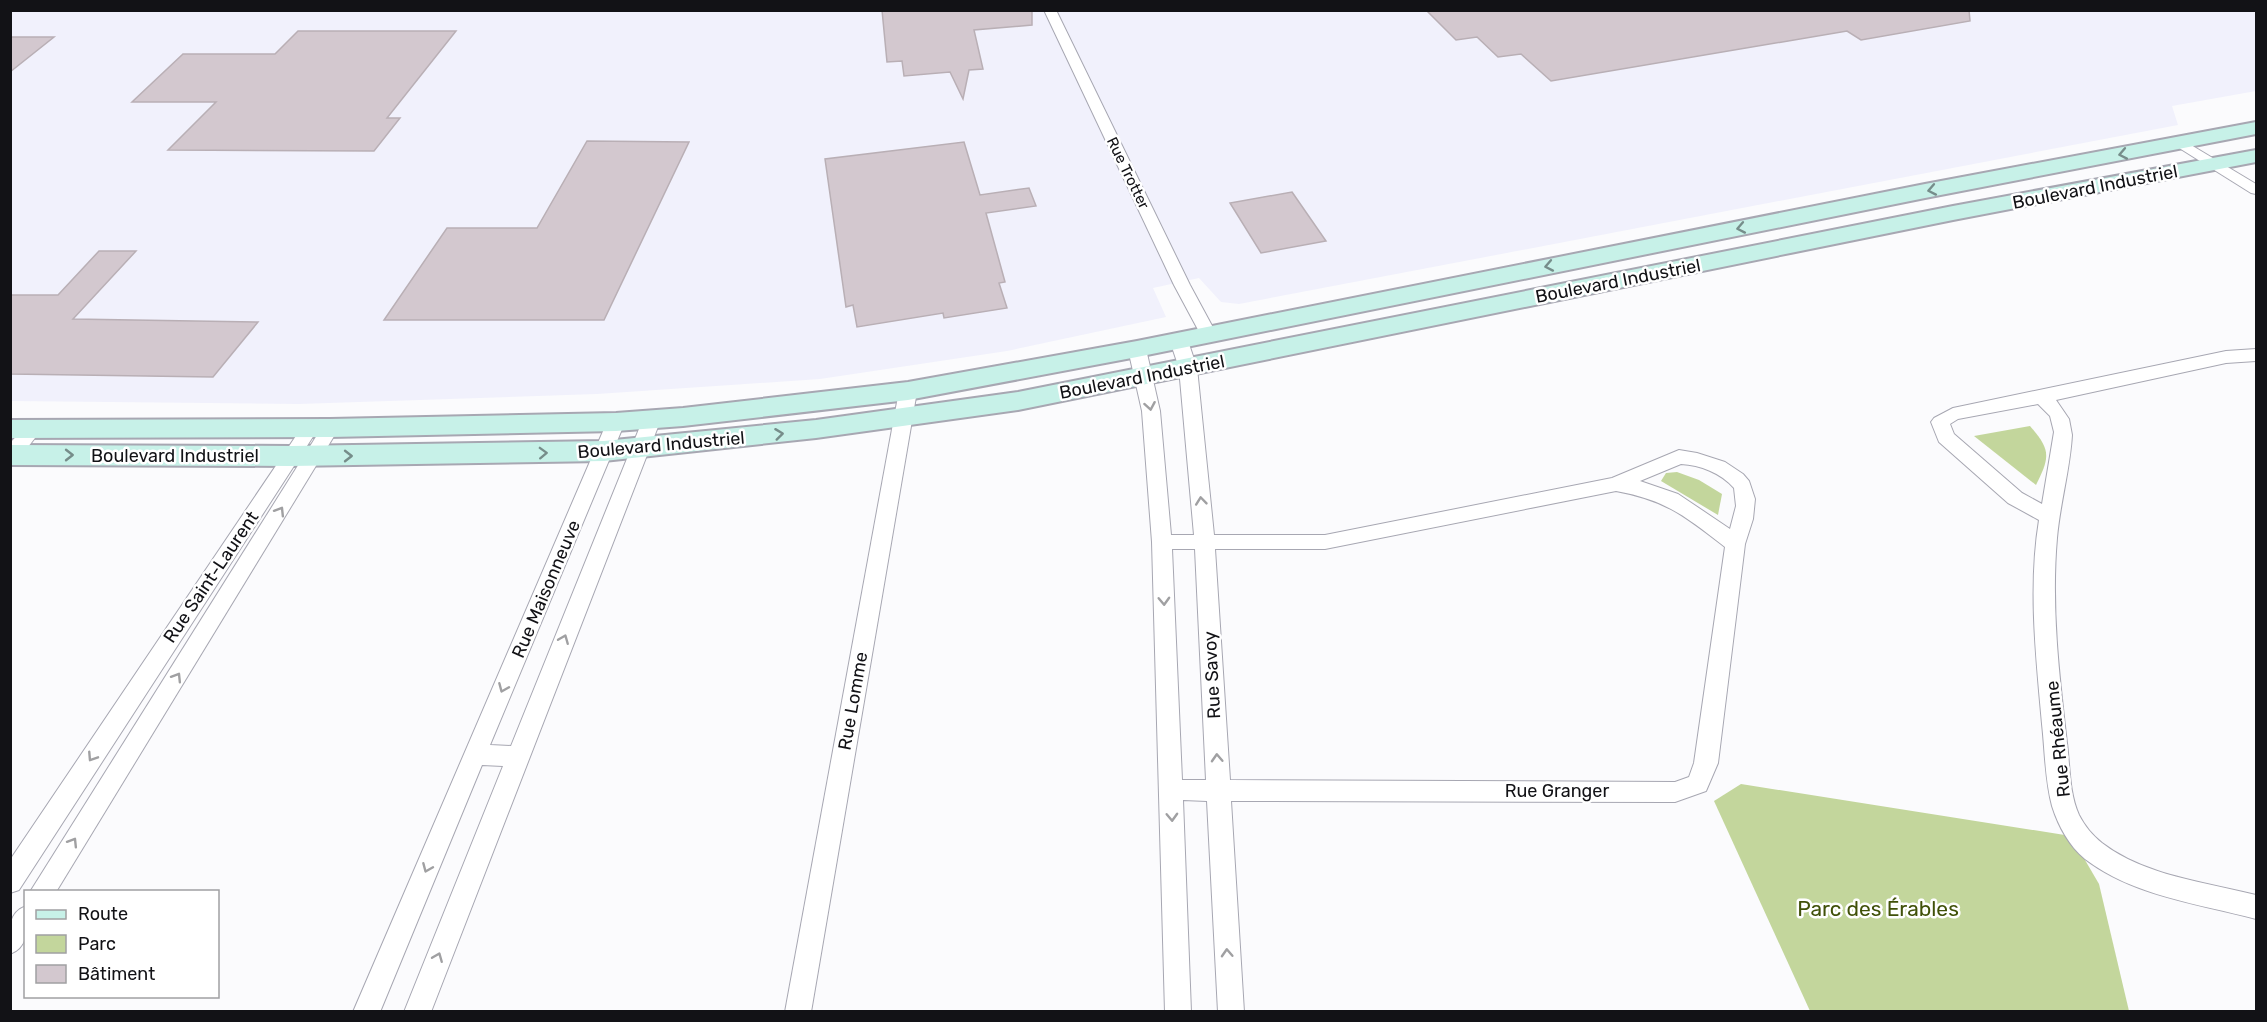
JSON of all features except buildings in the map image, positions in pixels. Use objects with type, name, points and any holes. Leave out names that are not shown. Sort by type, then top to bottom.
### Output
[{"type":"street","name":"Rue Trotter","points":[[1050,10],[1182,285],[1209,335]]},
{"type":"street","name":"Boulevard Industriel","points":[[22,429],[320,428],[616,422],[908,391],[1137,350],[1925,191],[2256,128]]},
{"type":"street","points":[[2189,142],[2223,162],[2256,176]]},
{"type":"street","name":"Boulevard Industriel","points":[[11,455],[303,456],[604,451],[640,449],[904,418],[1018,401],[1953,213],[2256,156]]},
{"type":"street","points":[[2223,162],[2256,190]]},
{"type":"street","name":"Rue Savoy","points":[[1179,341],[1188,368],[1205,542],[1231,1011]]},
{"type":"street","points":[[1137,350],[1151,411],[1162,542],[1178,1011]]},
{"type":"street","points":[[2050,517],[2015,498],[1946,437],[1940,422],[1953,414],[2226,357],[2256,355]]},
{"type":"street","name":"Rue Lomme","points":[[798,1011],[908,391]]},
{"type":"street","name":"Rue Rhéaume","points":[[2041,397],[2060,415],[2064,431],[2047,539],[2047,597],[2052,710],[2063,799],[2071,822],[2094,851],[2122,867],[2155,880],[2256,907]]},
{"type":"street","name":"Rue Maisonneuve","points":[[417,1011],[652,419]]},
{"type":"street","name":"Rue Maisonneuve","points":[[366,1011],[616,422]]},
{"type":"street","name":"Rue Saint-Laurent","points":[[43,890],[145,728],[320,428]]},
{"type":"street","points":[[11,455],[22,429]]},
{"type":"street","name":"Rue Saint-Laurent","points":[[10,882],[113,726],[303,456]]},
{"type":"street","name":"Rue Granger","points":[[1162,542],[1325,542],[1616,484],[1679,457],[1691,456],[1712,464],[1735,477],[1745,491],[1744,512],[1735,544],[1706,763],[1698,784],[1675,792],[1171,790]]},
{"type":"street","name":"Rue Granger","points":[[1616,484],[1649,490],[1670,500],[1699,516],[1735,544]]},
{"type":"street","points":[[113,726],[145,728]]},
{"type":"street","points":[[475,755],[518,756]]},
{"type":"street","points":[[10,942],[24,921]]},
{"type":"shaded area","points":[[11,11],[2256,11],[2256,91],[2172,106],[2178,125],[1239,304],[1221,302],[1199,278],[1153,288],[1166,317],[1007,351],[820,379],[597,394],[299,404],[11,401]]},
{"type":"green space","points":[[2030,426],[2042,441],[2046,454],[2044,467],[2036,485],[1974,436]]},
{"type":"green space","points":[[1677,472],[1699,480],[1722,494],[1718,515],[1661,481],[1666,473]]},
{"type":"green space","name":"Parc des Érables","points":[[1741,784],[2071,836],[2099,884],[2129,1011],[1810,1011],[1714,801]]}]
